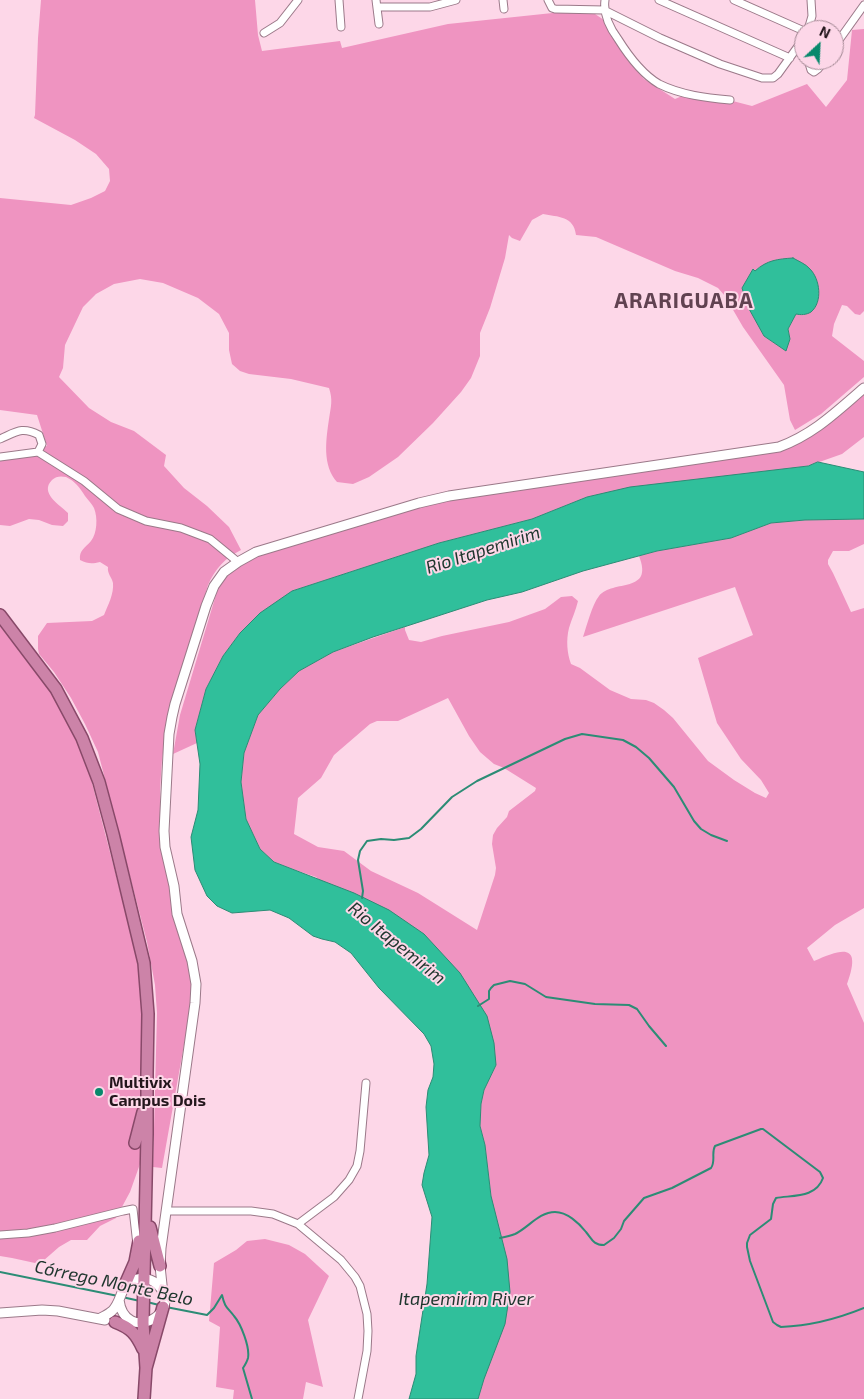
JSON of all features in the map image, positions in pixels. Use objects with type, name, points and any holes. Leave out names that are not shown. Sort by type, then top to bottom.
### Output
[{"type":"highway","points":[[0,615],[56,689],[82,738],[99,782],[114,834],[144,963],[148,1014],[144,1273],[141,1323],[146,1356],[144,1399]]},
{"type":"highway","points":[[135,1143],[148,1096]]},
{"type":"highway","points":[[124,1287],[137,1254],[145,1208]]},
{"type":"highway","points":[[145,1208],[159,1257]]},
{"type":"highway","points":[[146,1368],[163,1308]]},
{"type":"highway","points":[[115,1322],[127,1327],[134,1333],[146,1356]]},
{"type":"street","points":[[287,0],[292,8]]},
{"type":"street","points":[[264,33],[280,24],[298,0]]},
{"type":"street","points":[[339,0],[341,27]]},
{"type":"street","points":[[379,24],[377,4],[429,3],[456,0]]},
{"type":"street","points":[[503,0],[504,9]]},
{"type":"street","points":[[548,0],[552,8],[555,9],[604,10],[660,38],[720,64],[762,78],[774,78],[794,53]]},
{"type":"street","points":[[605,0],[604,10],[611,29],[626,52],[644,72],[658,83],[673,90],[703,97],[730,100]]},
{"type":"street","points":[[659,0],[790,58]]},
{"type":"street","points":[[734,0],[794,27]]},
{"type":"street","points":[[811,0],[811,20]]},
{"type":"street","points":[[844,33],[864,5]]},
{"type":"street","points":[[0,1313],[42,1310],[58,1311],[126,1324],[150,1321],[157,1317],[163,1308],[159,1257],[195,1003],[196,984],[192,961],[177,914],[174,886],[164,847],[169,734],[174,704],[214,586],[224,572],[256,552],[419,503],[449,496],[779,446],[816,428],[864,388]]},
{"type":"street","points":[[0,439],[21,429],[31,431],[39,435],[42,444],[38,452]]},
{"type":"street","points":[[0,458],[38,452],[84,481],[118,509],[146,521],[181,528],[210,539],[238,562]]},
{"type":"street","points":[[298,1224],[334,1197],[349,1180],[357,1166],[366,1083]]},
{"type":"street","points":[[0,1235],[28,1233],[133,1209],[137,1254]]},
{"type":"street","points":[[166,1211],[252,1211],[273,1214],[298,1224],[341,1260],[360,1286],[366,1314],[368,1331],[367,1351],[358,1399]]},
{"type":"street","points":[[141,1323],[129,1319],[124,1314],[120,1307],[120,1300],[124,1287],[144,1273],[159,1257]]},
{"type":"street","points":[[144,1273],[156,1283],[163,1294]]},
{"type":"street","points":[[99,1319],[112,1311],[120,1300]]},
{"type":"shaded area","points":[[41,0],[255,0],[258,35],[262,51],[340,41],[342,48],[448,24],[581,10],[592,12],[604,20],[629,62],[644,79],[675,99],[694,91],[752,106],[807,84],[826,107],[847,80],[852,30],[864,29],[864,311],[860,315],[855,314],[847,306],[842,305],[834,324],[832,336],[864,361],[864,377],[821,414],[795,430],[790,420],[784,385],[718,288],[698,278],[675,271],[596,237],[576,235],[575,229],[569,221],[564,218],[543,214],[532,220],[520,241],[509,235],[505,258],[490,308],[480,333],[480,356],[471,378],[433,423],[398,457],[369,477],[353,484],[337,482],[332,475],[327,460],[327,435],[331,403],[329,388],[291,379],[249,374],[240,371],[232,364],[229,350],[229,333],[219,314],[198,298],[163,283],[140,279],[114,284],[96,294],[83,307],[65,345],[63,368],[59,377],[89,408],[111,422],[134,431],[166,455],[164,466],[184,488],[229,527],[241,550],[221,564],[208,585],[167,728],[162,759],[160,790],[161,837],[192,982],[192,1000],[162,1168],[153,1167],[157,1013],[155,985],[147,942],[98,752],[71,698],[54,672],[39,654],[38,649],[38,636],[47,623],[92,621],[104,615],[112,595],[113,583],[108,567],[100,562],[90,563],[80,560],[81,551],[95,534],[96,516],[94,508],[79,488],[66,477],[52,480],[48,490],[52,498],[68,513],[68,521],[63,526],[29,519],[10,526],[0,525],[0,454],[47,446],[37,415],[0,410],[0,198],[71,205],[105,191],[110,181],[109,169],[96,154],[75,140],[34,118]],"holes":[[[761,266],[805,315],[796,314],[788,329],[790,339],[785,350],[764,336],[742,288],[753,270],[755,271]]]},
{"type":"shaded area","points":[[864,390],[864,437],[842,454],[808,466],[587,497],[532,519],[439,543],[292,591],[240,633],[223,656],[206,689],[195,730],[197,743],[173,754],[180,715],[218,588],[223,578],[245,559],[435,502],[785,444]]},
{"type":"shaded area","points":[[864,519],[864,544],[849,551],[833,551],[828,564],[851,612],[864,608],[864,908],[835,925],[807,948],[814,961],[834,953],[847,952],[851,955],[851,971],[847,984],[864,1023],[864,1399],[478,1399],[484,1379],[491,1196],[485,1145],[480,1126],[481,1104],[484,1090],[496,1065],[316,877],[274,862],[260,849],[246,819],[241,782],[244,753],[258,715],[280,689],[299,671],[333,652],[405,627],[409,640],[421,642],[509,622],[545,609],[561,597],[572,596],[578,601],[567,637],[571,664],[580,668],[610,690],[631,699],[646,700],[654,703],[673,718],[708,761],[734,780],[766,798],[769,793],[761,780],[741,759],[717,723],[698,658],[753,635],[735,587],[583,637],[599,596],[605,591],[637,581],[641,576],[642,568],[639,556],[731,538],[771,523],[805,520]],"holes":[[[448,698],[480,752],[494,764],[536,788],[535,791],[509,811],[507,817],[493,835],[495,875],[477,930],[418,893],[371,871],[344,851],[318,847],[294,834],[298,798],[321,778],[334,755],[370,724],[377,721],[398,721]]]},
{"type":"shaded area","points":[[0,626],[52,694],[85,756],[134,945],[140,976],[143,1013],[140,1164],[130,1192],[116,1218],[100,1226],[87,1240],[71,1240],[59,1247],[43,1261],[35,1263],[0,1256]]},
{"type":"shaded area","points":[[265,1239],[289,1245],[305,1254],[329,1276],[308,1320],[323,1387],[306,1382],[303,1399],[233,1399],[234,1390],[216,1387],[220,1327],[209,1321],[214,1263],[247,1241]]},
{"type":"water","points":[[793,258],[813,273],[818,284],[819,297],[815,308],[811,312],[796,314],[788,329],[790,339],[786,351],[764,336],[748,307],[742,288],[753,269],[755,271],[764,264]]},
{"type":"water","name":"Itapemirim River","points":[[818,462],[864,472],[864,519],[805,520],[771,523],[731,538],[657,551],[583,571],[522,592],[487,600],[333,652],[299,671],[280,689],[258,715],[244,753],[241,782],[246,819],[260,849],[274,862],[354,893],[389,910],[424,934],[460,973],[487,1016],[494,1043],[496,1065],[484,1090],[480,1126],[485,1145],[491,1196],[507,1259],[510,1292],[505,1324],[478,1399],[409,1399],[416,1374],[416,1356],[427,1284],[432,1217],[422,1185],[429,1155],[426,1107],[428,1090],[433,1077],[434,1064],[431,1046],[424,1034],[379,988],[351,953],[335,942],[313,936],[289,918],[270,910],[232,913],[217,906],[207,896],[195,870],[191,837],[198,810],[200,764],[195,730],[206,689],[223,656],[240,633],[260,613],[292,591],[439,543],[532,519],[587,497],[630,487],[808,466]]},
{"type":"waterway","name":"Rio Itapemirim","points":[[362,898],[363,891],[358,860],[360,851],[367,841],[409,838],[421,829],[452,797],[477,781],[565,739],[582,734],[623,740],[636,747],[649,758],[674,787],[694,821],[701,829],[727,841]]},
{"type":"waterway","points":[[478,1006],[489,999],[489,991],[494,985],[510,981],[525,984],[546,997],[595,1004],[629,1005],[637,1009],[666,1046]]},
{"type":"waterway","points":[[500,1238],[515,1234],[539,1217],[559,1212],[572,1219],[597,1244],[604,1245],[614,1238],[624,1221],[644,1198],[672,1188],[711,1168],[715,1146],[763,1129],[820,1172],[823,1178],[820,1184],[810,1192],[796,1196],[776,1198],[773,1204],[771,1219],[750,1235],[747,1243],[750,1261],[773,1322],[781,1327],[802,1325],[834,1319],[864,1308]]},
{"type":"waterway","name":"Córrego Monte Belo","points":[[0,1272],[118,1296]]},
{"type":"waterway","name":"Córrego Monte Belo","points":[[166,1307],[207,1315],[222,1295],[225,1305],[237,1320],[246,1342],[248,1358],[243,1368],[252,1399]]},
{"type":"waterway","name":"Córrego Monte Belo","points":[[122,1297],[140,1301]]},
{"type":"waterway","name":"Córrego Monte Belo","points":[[147,1302],[159,1305]]},
{"type":"place","name":"Multivix Campus Dois","points":[[99,1092]]},
{"type":"district","name":"ARARIGUABA","points":[[684,301]]}]
